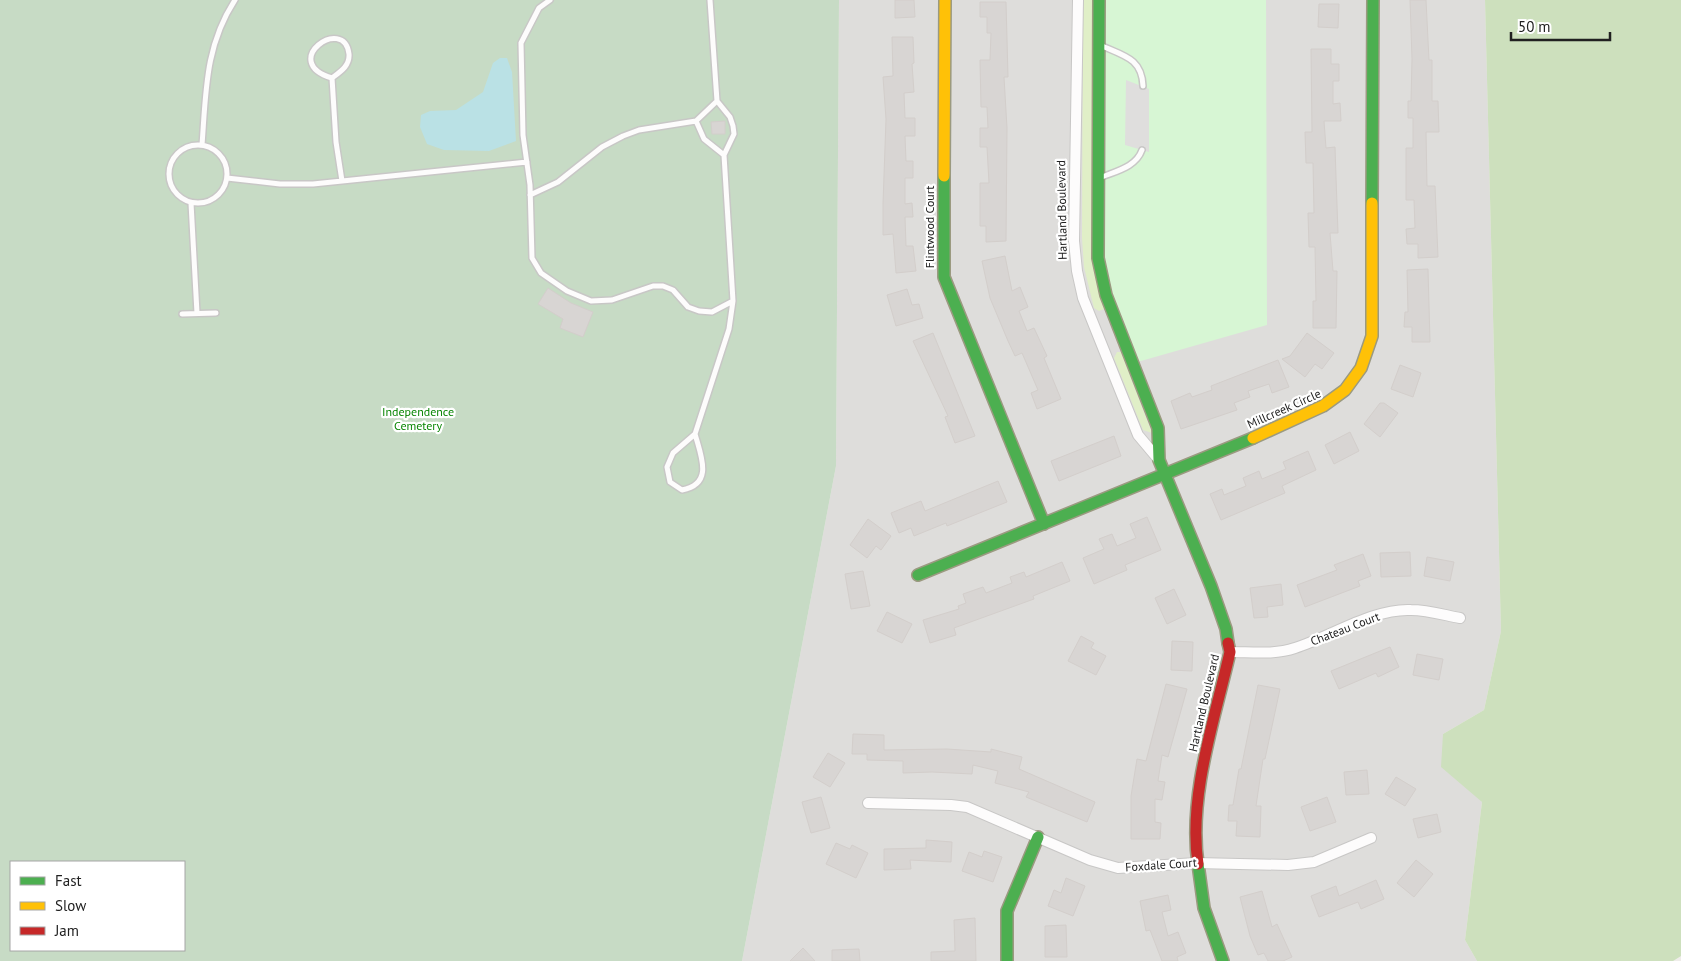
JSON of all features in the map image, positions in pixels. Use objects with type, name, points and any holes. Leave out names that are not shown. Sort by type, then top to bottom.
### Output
[{"type":"street","name":"Flintwood Court","points":[[945,0],[944,277],[1044,524]]},
{"type":"street","name":"Hartland Boulevard","points":[[1078,0],[1074,241],[1077,271],[1084,298],[1138,436],[1159,460],[1211,586],[1226,629],[1230,652],[1199,788],[1196,813],[1196,863],[1204,908],[1222,961]]},
{"type":"street","name":"Hartland Boulevard","points":[[1099,0],[1098,258],[1106,295],[1158,428],[1159,460]]},
{"type":"street","name":"Millcreek Circle","points":[[918,575],[1294,422],[1328,405],[1344,392],[1360,372],[1368,354],[1372,336],[1373,0]]},
{"type":"street","name":"Chateau Court","points":[[1230,652],[1276,652],[1294,649],[1379,615],[1394,611],[1410,609],[1460,618]]},
{"type":"street","name":"Foxdale Court","points":[[868,803],[951,804],[967,807],[1090,860],[1118,868],[1196,863],[1288,865],[1314,862],[1371,838]]},
{"type":"street","points":[[1007,961],[1007,911],[1038,837]]},
{"type":"lane","points":[[202,145],[207,72],[215,39],[235,0]]},
{"type":"lane","points":[[550,0],[539,8],[521,43],[523,135],[530,195],[532,258],[541,273],[566,291],[591,301],[612,300],[653,286],[663,286],[677,293],[688,307],[699,311],[712,312],[733,300]]},
{"type":"lane","points":[[695,434],[704,468],[700,481],[694,488],[682,490],[670,482],[667,467],[673,453],[695,434],[729,329],[733,300],[724,155],[734,134],[730,117],[716,101],[710,0]]},
{"type":"lane","points":[[331,39],[341,41],[348,47],[350,59],[344,70],[332,78],[322,75],[314,69],[311,58],[314,49],[320,42],[331,39]]},
{"type":"lane","points":[[1099,45],[1117,52],[1140,67],[1143,86]]},
{"type":"lane","points":[[332,78],[336,142],[342,180]]},
{"type":"lane","points":[[530,195],[558,182],[602,147],[623,136],[639,130],[696,121],[716,101]]},
{"type":"lane","points":[[696,121],[702,130],[704,139],[724,155]]},
{"type":"lane","points":[[202,145],[213,148],[221,154],[226,162],[227,178],[221,194],[208,202],[191,203],[176,194],[172,187],[169,171],[175,155],[183,148],[202,145]]},
{"type":"lane","points":[[1099,178],[1125,168],[1137,158],[1142,150]]},
{"type":"lane","points":[[227,178],[280,184],[342,180],[526,162]]},
{"type":"lane","points":[[191,203],[197,313]]},
{"type":"lane","points":[[182,314],[216,313]]},
{"type":"shaded area","points":[[839,0],[1485,0],[1501,631],[1484,710],[1443,734],[1482,802],[1465,940],[1477,961],[742,961],[836,466]]},
{"type":"shaded area","points":[[1126,80],[1149,89],[1149,152],[1125,145]]},
{"type":"green space","name":"Independence Cemetery","points":[[0,0],[839,0],[836,466],[742,961],[0,961]]},
{"type":"green space","points":[[1083,0],[1094,0],[1104,309],[1099,311],[1094,308],[1084,267],[1082,238]]},
{"type":"green space","points":[[1099,0],[1266,0],[1267,325],[1134,363],[1106,295]]},
{"type":"green space","points":[[1485,0],[1681,0],[1681,956],[1673,961],[1477,961],[1465,940],[1482,802],[1441,767],[1443,734],[1484,710],[1501,631]]},
{"type":"green space","points":[[1117,352],[1121,352],[1152,433],[1143,430],[1114,358]]},
{"type":"water","points":[[500,58],[507,58],[512,72],[516,141],[489,151],[444,150],[427,144],[420,127],[421,115],[430,111],[456,110],[483,92],[493,63]]},
{"type":"building","points":[[895,0],[914,0],[915,17],[895,18]]},
{"type":"building","points":[[1410,0],[1426,0],[1429,60],[1432,60],[1432,101],[1438,101],[1439,132],[1426,132],[1427,186],[1435,186],[1438,257],[1418,258],[1418,244],[1407,244],[1406,229],[1415,228],[1414,200],[1406,200],[1406,148],[1413,148],[1413,118],[1408,118],[1408,101],[1411,101],[1412,59]]},
{"type":"building","points":[[980,2],[1006,2],[1008,77],[1004,77],[1007,128],[1006,241],[986,242],[986,226],[980,226],[980,183],[989,183],[987,147],[980,147],[980,128],[988,128],[987,107],[981,107],[980,60],[990,60],[991,33],[987,33],[987,17],[980,17]]},
{"type":"building","points":[[1319,4],[1339,4],[1338,28],[1318,27]]},
{"type":"building","points":[[892,37],[913,37],[914,92],[904,93],[905,118],[915,118],[915,136],[905,136],[906,161],[913,161],[913,178],[905,178],[905,204],[912,203],[913,217],[905,217],[906,246],[913,246],[916,271],[896,273],[893,234],[883,235],[886,119],[883,77],[893,76]]},
{"type":"building","points":[[1311,49],[1331,49],[1331,64],[1339,64],[1339,81],[1333,81],[1333,104],[1340,103],[1341,121],[1324,121],[1326,148],[1335,147],[1338,233],[1330,233],[1333,271],[1337,271],[1336,328],[1313,328],[1313,301],[1316,301],[1315,247],[1309,247],[1308,213],[1314,213],[1313,163],[1306,163],[1305,132],[1312,132]]},
{"type":"building","points":[[725,121],[725,134],[712,134],[711,122]]},
{"type":"building","points":[[1005,256],[1012,291],[1020,287],[1028,307],[1019,311],[1027,331],[1034,328],[1047,356],[1044,358],[1061,399],[1037,409],[1031,393],[1038,390],[1022,353],[1015,356],[1008,341],[990,298],[982,261]]},
{"type":"building","points":[[1428,269],[1430,342],[1412,342],[1412,327],[1404,327],[1405,312],[1408,312],[1407,270]]},
{"type":"building","points":[[548,288],[571,303],[593,312],[583,337],[560,328],[563,319],[538,304]]},
{"type":"building","points":[[907,289],[912,305],[919,304],[923,318],[896,326],[887,295]]},
{"type":"building","points":[[933,333],[975,436],[955,443],[945,417],[948,416],[913,341]]},
{"type":"building","points":[[1307,333],[1334,353],[1322,369],[1315,364],[1305,377],[1282,359],[1290,356]]},
{"type":"building","points":[[1278,360],[1289,387],[1272,393],[1269,384],[1248,391],[1250,397],[1234,403],[1237,410],[1181,429],[1171,401],[1190,393],[1192,397],[1212,390],[1211,386]]},
{"type":"building","points":[[1400,365],[1421,373],[1413,397],[1391,389]]},
{"type":"building","points":[[1380,403],[1384,403],[1398,413],[1380,437],[1364,424]]},
{"type":"building","points":[[1350,432],[1359,451],[1334,464],[1325,445]]},
{"type":"building","points":[[1114,436],[1121,456],[1059,481],[1051,461]]},
{"type":"building","points":[[1308,451],[1316,470],[1282,486],[1285,493],[1221,520],[1210,494],[1222,489],[1224,495],[1246,486],[1243,478],[1259,471],[1262,479],[1286,469],[1283,462]]},
{"type":"building","points":[[998,481],[1007,502],[947,526],[946,523],[914,536],[911,528],[899,533],[891,513],[921,501],[925,511]]},
{"type":"building","points":[[1147,517],[1161,550],[1125,565],[1127,570],[1094,584],[1083,558],[1104,549],[1099,539],[1112,534],[1117,546],[1136,538],[1130,524]]},
{"type":"building","points":[[868,519],[891,536],[881,550],[876,546],[867,558],[850,545]]},
{"type":"building","points":[[1410,552],[1411,576],[1381,577],[1380,553]]},
{"type":"building","points":[[1363,554],[1371,576],[1358,581],[1360,586],[1305,607],[1297,585],[1337,570],[1334,565]]},
{"type":"building","points":[[1427,557],[1454,562],[1450,581],[1424,576]]},
{"type":"building","points":[[1062,562],[1070,581],[1033,596],[1034,599],[954,628],[956,635],[930,643],[923,620],[959,609],[958,606],[966,603],[963,594],[983,587],[986,593],[1012,583],[1010,577],[1024,572],[1026,577]]},
{"type":"building","points":[[863,571],[870,606],[851,609],[845,574]]},
{"type":"building","points":[[1281,584],[1283,605],[1267,607],[1268,617],[1254,618],[1250,588]]},
{"type":"building","points":[[1174,589],[1186,615],[1167,624],[1155,598]]},
{"type":"building","points":[[887,612],[912,624],[902,643],[877,631]]},
{"type":"building","points":[[1081,636],[1094,643],[1091,648],[1106,656],[1096,675],[1068,661]]},
{"type":"building","points":[[1172,641],[1193,642],[1192,671],[1171,670]]},
{"type":"building","points":[[1390,647],[1399,667],[1378,677],[1376,673],[1339,689],[1331,671]]},
{"type":"building","points":[[1417,654],[1443,659],[1439,680],[1413,675]]},
{"type":"building","points":[[1166,684],[1187,689],[1168,757],[1162,755],[1158,781],[1165,782],[1162,800],[1155,799],[1155,822],[1161,823],[1160,839],[1131,839],[1131,796],[1137,759],[1146,761]]},
{"type":"building","points":[[1258,685],[1280,689],[1265,759],[1263,759],[1256,806],[1261,806],[1260,837],[1236,836],[1237,821],[1228,821],[1229,805],[1233,805]]},
{"type":"building","points":[[853,734],[884,735],[884,750],[947,749],[991,752],[991,749],[1022,757],[1019,769],[1095,802],[1087,822],[1026,797],[1029,792],[995,783],[998,771],[973,765],[972,774],[903,773],[903,761],[867,760],[867,754],[852,754]]},
{"type":"building","points":[[828,753],[845,763],[830,787],[813,777]]},
{"type":"building","points":[[1367,770],[1369,794],[1346,795],[1344,772]]},
{"type":"building","points":[[1396,777],[1416,789],[1405,806],[1385,794]]},
{"type":"building","points":[[821,797],[830,828],[811,833],[802,802]]},
{"type":"building","points":[[1327,797],[1336,822],[1310,831],[1301,807]]},
{"type":"building","points":[[1437,814],[1441,832],[1418,838],[1413,819]]},
{"type":"building","points":[[926,840],[952,842],[951,862],[910,860],[911,869],[884,870],[884,849],[926,848]]},
{"type":"building","points":[[836,843],[850,849],[852,845],[868,853],[856,878],[826,864]]},
{"type":"building","points":[[984,851],[1002,857],[993,882],[962,871],[969,852],[982,857]]},
{"type":"building","points":[[1416,860],[1433,874],[1414,897],[1397,883]]},
{"type":"building","points":[[1066,878],[1085,886],[1073,916],[1048,906],[1054,890],[1061,893]]},
{"type":"building","points":[[1376,880],[1384,899],[1361,909],[1358,902],[1319,917],[1311,896],[1336,886],[1339,896]]},
{"type":"building","points":[[1262,891],[1272,927],[1277,924],[1292,957],[1283,961],[1268,961],[1264,953],[1258,955],[1250,936],[1240,897]]},
{"type":"building","points":[[1168,895],[1171,910],[1162,912],[1168,936],[1178,932],[1186,953],[1177,957],[1178,961],[1162,961],[1150,930],[1146,931],[1140,901]]},
{"type":"building","points":[[975,918],[976,961],[931,961],[931,952],[955,951],[954,920]]},
{"type":"building","points":[[1066,925],[1067,957],[1045,957],[1045,926]]},
{"type":"building","points":[[803,948],[815,961],[790,961]]},
{"type":"building","points":[[859,949],[860,961],[832,961],[832,950]]},
{"type":"traffic: fast","points":[[1099,0],[1098,258],[1106,295],[1158,428],[1159,460],[1211,586],[1226,629],[1228,643]]},
{"type":"traffic: fast","points":[[1372,203],[1373,0]]},
{"type":"traffic: fast","points":[[944,176],[944,277],[1044,524]]},
{"type":"traffic: fast","points":[[918,575],[1253,438]]},
{"type":"traffic: fast","points":[[1007,961],[1007,911],[1038,837]]},
{"type":"traffic: fast","points":[[1198,864],[1204,908],[1223,961]]},
{"type":"traffic: slow","points":[[944,176],[945,0]]},
{"type":"traffic: slow","points":[[1253,438],[1323,406],[1345,390],[1361,368],[1372,336],[1372,203]]},
{"type":"traffic: jam","points":[[1198,864],[1196,838],[1200,784],[1230,652],[1228,643]]}]
